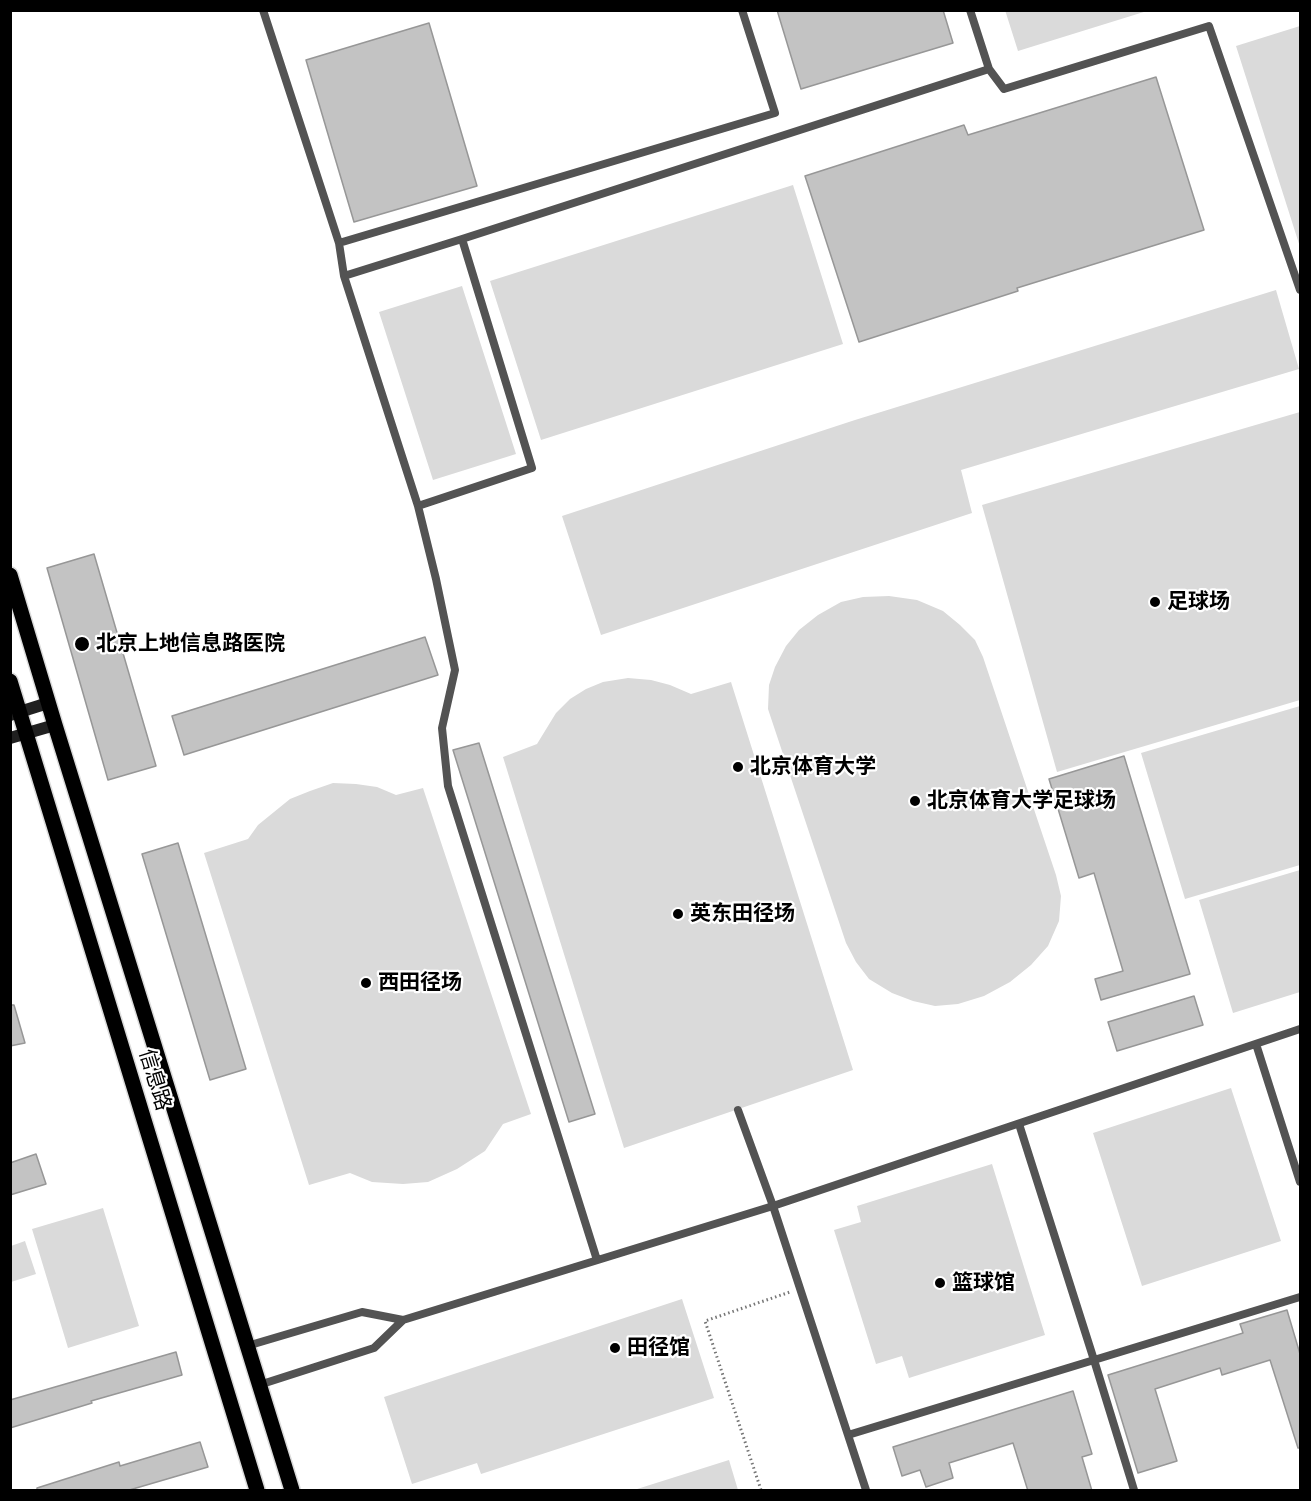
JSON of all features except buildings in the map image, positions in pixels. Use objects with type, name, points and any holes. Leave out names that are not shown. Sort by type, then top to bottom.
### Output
[{"type":"main road","points":[[10,575],[48,703],[15,713]]},
{"type":"main road","name":"信息路","points":[[10,681],[15,713],[26,734],[257,1491]]},
{"type":"main road","name":"信息路","points":[[48,703],[292,1491]]},
{"type":"main road","points":[[10,738],[55,725]]},
{"type":"lane","points":[[263,10],[339,243],[344,276],[418,506],[455,670],[442,728],[448,786],[597,1260]]},
{"type":"lane","points":[[339,243],[775,113],[742,10]]},
{"type":"lane","points":[[970,10],[989,69],[1004,89],[1209,26],[1300,290]]},
{"type":"lane","points":[[344,276],[989,69]]},
{"type":"lane","points":[[418,506],[532,468],[462,239]]},
{"type":"lane","points":[[259,1385],[374,1348],[403,1320],[773,1206],[1300,1029]]},
{"type":"lane","points":[[1256,1044],[1300,1182]]},
{"type":"lane","points":[[738,1110],[773,1206],[866,1491]]},
{"type":"lane","points":[[1019,1124],[1134,1491]]},
{"type":"lane","points":[[848,1436],[1300,1297]]},
{"type":"lane","points":[[247,1346],[362,1312],[403,1320]]},
{"type":"path","points":[[761,1491],[705,1321],[800,1289]]},
{"type":"shaded area","points":[[1005,10],[1147,10],[1147,11],[1018,51]]},
{"type":"shaded area","points":[[1300,26],[1300,247],[1236,46]]},
{"type":"shaded area","points":[[793,185],[843,344],[541,440],[490,281]]},
{"type":"shaded area","points":[[462,286],[516,454],[433,480],[379,312]]},
{"type":"shaded area","points":[[1276,290],[1299,369],[961,470],[972,513],[601,635],[562,516],[855,420]]},
{"type":"shaded area","name":"足球场","points":[[1300,412],[1300,700],[1057,772],[982,505]]},
{"type":"shaded area","name":"北京体育大学足球场","points":[[889,596],[917,600],[943,611],[975,640],[983,657],[1061,896],[1059,921],[1048,946],[1031,965],[1010,982],[984,996],[958,1004],[935,1006],[892,993],[869,979],[856,962],[846,943],[768,709],[769,685],[775,667],[786,646],[799,630],[818,615],[841,602],[863,597]]},
{"type":"shaded area","name":"英东田径场","points":[[628,678],[651,680],[691,694],[731,682],[853,1070],[624,1148],[503,757],[537,744],[556,713],[570,699],[603,682]]},
{"type":"shaded area","points":[[1300,706],[1300,865],[1185,899],[1141,753]]},
{"type":"shaded area","name":"西田径场","points":[[333,783],[377,787],[396,795],[423,788],[531,1114],[503,1124],[485,1151],[457,1169],[428,1182],[403,1184],[372,1182],[350,1173],[309,1185],[204,853],[248,839],[258,825],[290,799]]},
{"type":"shaded area","points":[[1300,870],[1300,992],[1233,1013],[1199,900]]},
{"type":"shaded area","points":[[1231,1088],[1281,1241],[1142,1286],[1093,1133]]},
{"type":"shaded area","name":"篮球馆","points":[[992,1164],[1045,1335],[909,1378],[902,1356],[876,1364],[834,1230],[861,1222],[857,1206]]},
{"type":"shaded area","points":[[103,1208],[139,1326],[68,1348],[32,1229]]},
{"type":"shaded area","points":[[25,1241],[36,1274],[11,1282],[11,1246]]},
{"type":"shaded area","name":"田径馆","points":[[682,1299],[714,1398],[481,1474],[477,1463],[412,1484],[384,1397]]},
{"type":"shaded area","points":[[729,1460],[738,1490],[634,1490]]},
{"type":"place","name":"足球场","points":[[1155,602]]},
{"type":"place","name":"北京上地信息路医院","points":[[82,644]]},
{"type":"place","name":"北京体育大学","points":[[738,767]]},
{"type":"place","name":"北京体育大学足球场","points":[[915,801]]},
{"type":"place","name":"英东田径场","points":[[678,914]]},
{"type":"place","name":"西田径场","points":[[366,983]]},
{"type":"place","name":"篮球馆","points":[[940,1283]]},
{"type":"place","name":"田径馆","points":[[615,1348]]}]
